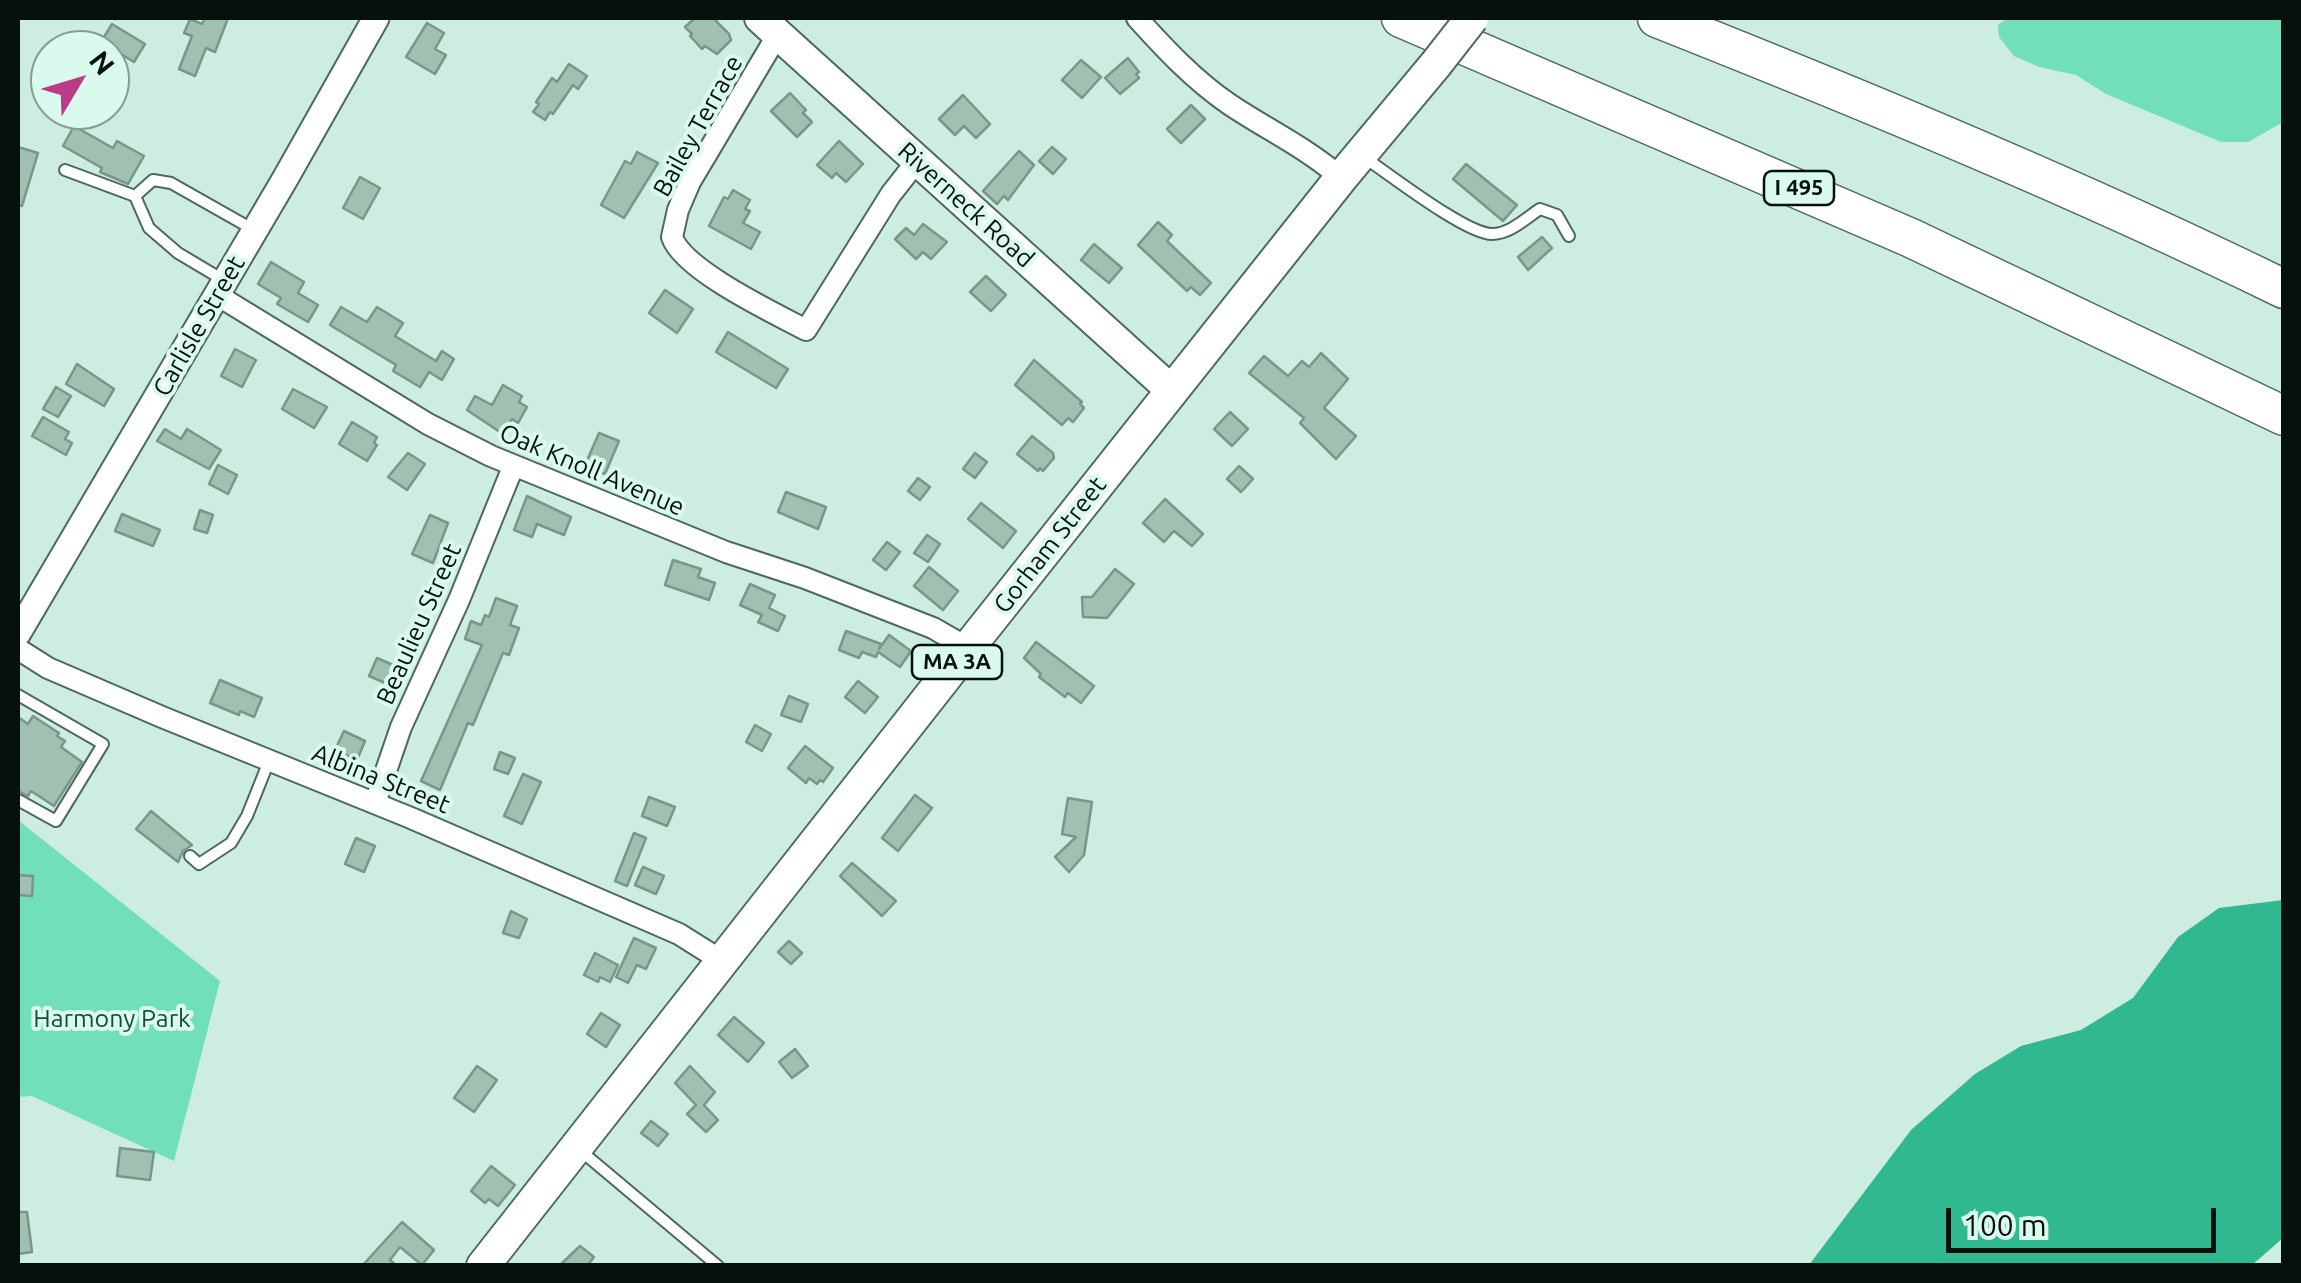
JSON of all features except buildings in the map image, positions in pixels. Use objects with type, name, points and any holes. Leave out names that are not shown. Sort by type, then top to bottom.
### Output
[{"type":"highway","name":"I 495","points":[[1401,18],[1911,238],[2284,416]]},
{"type":"highway","points":[[1657,18],[1855,96],[2086,196],[2284,289]]},
{"type":"main road","name":"Gorham Street","points":[[483,1266],[968,648],[1472,18]]},
{"type":"main road","name":"Riverneck Road","points":[[769,26],[1172,392]]},
{"type":"street","name":"Carlisle Street","points":[[18,633],[376,18]]},
{"type":"street","points":[[1137,18],[1210,90],[1315,157],[1351,166]]},
{"type":"street","name":"Bailey Terrace","points":[[769,26],[683,196],[672,237],[680,252],[723,283],[806,330],[891,194],[917,161]]},
{"type":"street","name":"Oak Knoll Avenue","points":[[221,288],[428,424],[513,466],[726,552],[915,620],[968,648]]},
{"type":"street","name":"Beaulieu Street","points":[[375,803],[414,696],[513,466]]},
{"type":"street","name":"Albina Street","points":[[18,649],[48,668],[679,934],[722,961]]},
{"type":"lane","points":[[1351,166],[1490,234],[1510,230],[1540,209],[1557,215],[1569,236]]},
{"type":"lane","points":[[64,170],[135,196],[148,228],[221,288]]},
{"type":"lane","points":[[135,196],[153,180],[171,183],[254,231]]},
{"type":"lane","points":[[18,695],[103,744],[56,821],[18,800]]},
{"type":"lane","points":[[190,856],[200,864],[232,843],[269,761]]},
{"type":"lane","points":[[576,1147],[718,1266]]},
{"type":"green space","points":[[2007,18],[2283,18],[2283,122],[2248,142],[2221,142],[2106,94],[2076,75],[2039,67],[2014,56],[1999,37],[1998,25]]},
{"type":"green space","name":"Harmony Park","points":[[18,820],[220,981],[174,1161],[32,1096],[18,1097]]},
{"type":"shaded area","points":[[2283,900],[2283,1238],[2252,1265],[1809,1265],[1911,1130],[1975,1074],[2021,1046],[2081,1030],[2133,998],[2178,937],[2219,908]]}]
